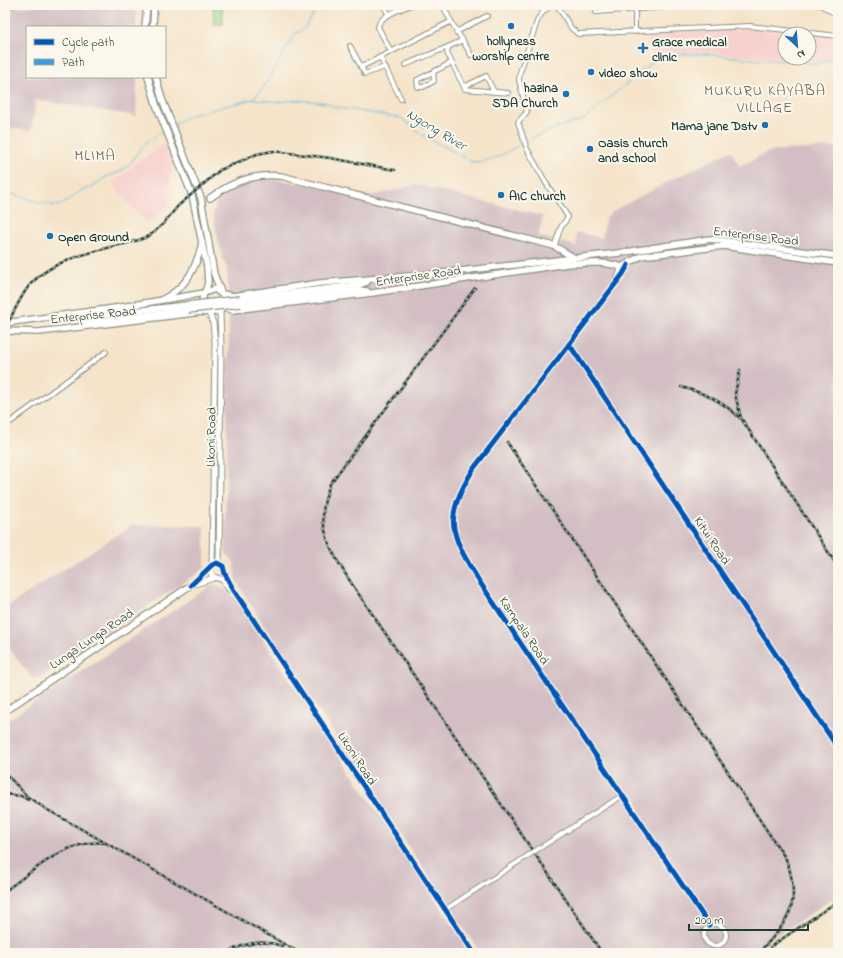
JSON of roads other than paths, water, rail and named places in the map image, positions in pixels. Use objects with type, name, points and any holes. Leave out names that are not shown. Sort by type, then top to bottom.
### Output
[{"type":"main road","points":[[145,26],[147,5]]},
{"type":"main road","points":[[153,26],[154,5]]},
{"type":"main road","points":[[148,78],[163,124],[193,199],[197,214],[203,241],[208,283],[201,304],[208,312],[222,309],[225,299],[216,282],[201,198],[178,136],[162,100],[156,78]]},
{"type":"main road","points":[[197,214],[210,198],[240,181],[255,176],[270,175],[323,186],[554,247],[573,257]]},
{"type":"main road","points":[[193,199],[210,198]]},
{"type":"main road","name":"Enterprise Road","points":[[222,293],[233,296],[320,284],[434,274],[573,257],[622,253],[710,239],[838,256]]},
{"type":"main road","points":[[155,302],[179,289],[189,278],[197,263],[203,241]]},
{"type":"main road","name":"Enterprise Road","points":[[222,309],[233,310],[372,293],[567,264],[602,262],[618,265],[628,264],[641,256],[718,246],[838,263]]},
{"type":"main road","points":[[618,265],[615,258],[622,253],[629,256],[628,264]]},
{"type":"main road","points":[[41,320],[60,320],[351,286],[359,285],[372,279]]},
{"type":"main road","points":[[208,283],[212,284],[216,282]]},
{"type":"main road","points":[[205,292],[215,289],[222,293]]},
{"type":"main road","points":[[39,332],[60,326],[359,290],[372,293]]},
{"type":"main road","name":"Enterprise Road","points":[[5,324],[41,320],[155,302],[205,292]]},
{"type":"main road","name":"Enterprise Road","points":[[5,331],[39,332],[208,312]]},
{"type":"main road","name":"Lunga Lunga Road","points":[[5,711],[191,585]]},
{"type":"street","points":[[5,6],[13,5]]},
{"type":"street","points":[[383,5],[389,15]]},
{"type":"street","points":[[391,52],[378,27],[382,20],[389,15],[410,5]]},
{"type":"street","points":[[451,5],[444,7],[450,22],[463,40],[471,55]]},
{"type":"street","points":[[552,5],[543,12],[538,19],[519,78],[527,112],[518,122],[527,149],[546,183],[568,217],[561,227],[554,247]]},
{"type":"street","points":[[557,5],[570,28],[578,34],[750,26],[838,36]]},
{"type":"street","points":[[596,12],[694,5]]},
{"type":"street","points":[[822,5],[838,14]]},
{"type":"street","points":[[635,10],[635,32]]},
{"type":"street","points":[[456,32],[487,16]]},
{"type":"street","points":[[361,67],[450,22]]},
{"type":"street","points":[[405,65],[439,49],[448,48],[463,40]]},
{"type":"street","points":[[350,46],[364,74],[367,75],[384,67]]},
{"type":"street","points":[[448,48],[446,52],[451,63],[464,87],[469,91],[508,93]]},
{"type":"street","points":[[380,57],[401,99]]},
{"type":"street","points":[[433,72],[434,81],[423,87],[418,87],[417,80],[433,72],[451,63]]},
{"type":"street","points":[[464,87],[486,76],[494,92]]},
{"type":"street","name":"Kampala Road","points":[[628,264],[623,274],[474,468],[457,498],[454,514],[454,529],[459,548],[479,582],[709,925]]},
{"type":"street","points":[[614,285],[620,271],[618,265]]},
{"type":"street","name":"Likoni Road","points":[[220,563],[222,309]]},
{"type":"street","points":[[208,312],[213,323],[215,343],[210,574],[216,578],[225,574],[225,567],[220,563],[211,567]]},
{"type":"street","name":"Kitui Road","points":[[569,344],[838,748]]},
{"type":"street","points":[[5,426],[106,352]]},
{"type":"street","name":"Lunga Lunga Road","points":[[191,585],[211,567]]},
{"type":"street","name":"Likoni Road","points":[[225,574],[233,590],[473,953]]},
{"type":"street","name":"Likoni Road","points":[[216,578],[222,580],[238,600],[446,909],[473,953]]},
{"type":"street","name":"Lunga Lunga Road","points":[[191,585],[216,578]]},
{"type":"street","points":[[446,909],[623,795]]},
{"type":"street","points":[[709,925],[721,926],[726,931],[725,939],[720,944],[712,945],[706,940],[705,932],[709,925]]},
{"type":"waterway","points":[[253,99],[263,88],[296,33],[303,30],[320,5]]},
{"type":"waterway","name":"Ngong River","points":[[527,140],[556,128],[583,120],[657,58],[685,54],[706,54],[761,60],[796,61],[815,64],[838,58]]},
{"type":"waterway","name":"Ngong River","points":[[174,124],[191,115],[253,99],[279,102],[295,100],[327,103],[334,107],[401,118],[424,136],[473,162],[485,161],[500,156],[524,142]]},
{"type":"waterway","name":"Ngong River","points":[[5,192],[42,203],[57,206],[63,204],[82,190],[90,188],[106,177],[120,172],[129,165],[145,143],[164,130]]},
{"type":"railway","points":[[5,328],[26,290],[36,279],[48,270],[62,262],[78,256],[149,236],[162,225],[178,206],[220,170],[257,154],[273,151],[330,158],[395,170]]},
{"type":"railway","points":[[475,288],[330,484],[324,505],[323,517],[325,529],[333,553],[346,575],[602,953]]},
{"type":"railway","points":[[740,370],[735,394],[741,418],[838,567]]},
{"type":"railway","points":[[681,387],[713,398],[740,418]]},
{"type":"railway","points":[[507,442],[786,859],[791,873],[793,886],[791,908],[781,927],[763,948]]},
{"type":"railway","points":[[5,773],[28,797],[46,809],[300,953]]},
{"type":"railway","points":[[5,794],[21,796],[28,800]]},
{"type":"railway","points":[[5,891],[39,866],[64,851],[91,843],[105,843]]},
{"type":"railway","points":[[770,947],[838,901]]},
{"type":"railway","points":[[226,953],[253,943],[267,943],[282,946]]},
{"type":"place","name":"hollyness worship centre","points":[[511,26]]},
{"type":"place","name":"Grace medical clinic","points":[[643,48]]},
{"type":"place","name":"video show","points":[[591,72]]},
{"type":"place","name":"hazina SDA Church","points":[[566,94]]},
{"type":"place","name":"Mama jane Dstv","points":[[765,125]]},
{"type":"place","name":"Oasis church and school","points":[[590,149]]},
{"type":"place","name":"AIC church","points":[[501,195]]},
{"type":"place","name":"Open Ground","points":[[50,236]]},
{"type":"district","name":"MUKURU KAYABA VILLAGE","points":[[765,98]]},
{"type":"district","name":"MLIMA","points":[[95,155]]}]
